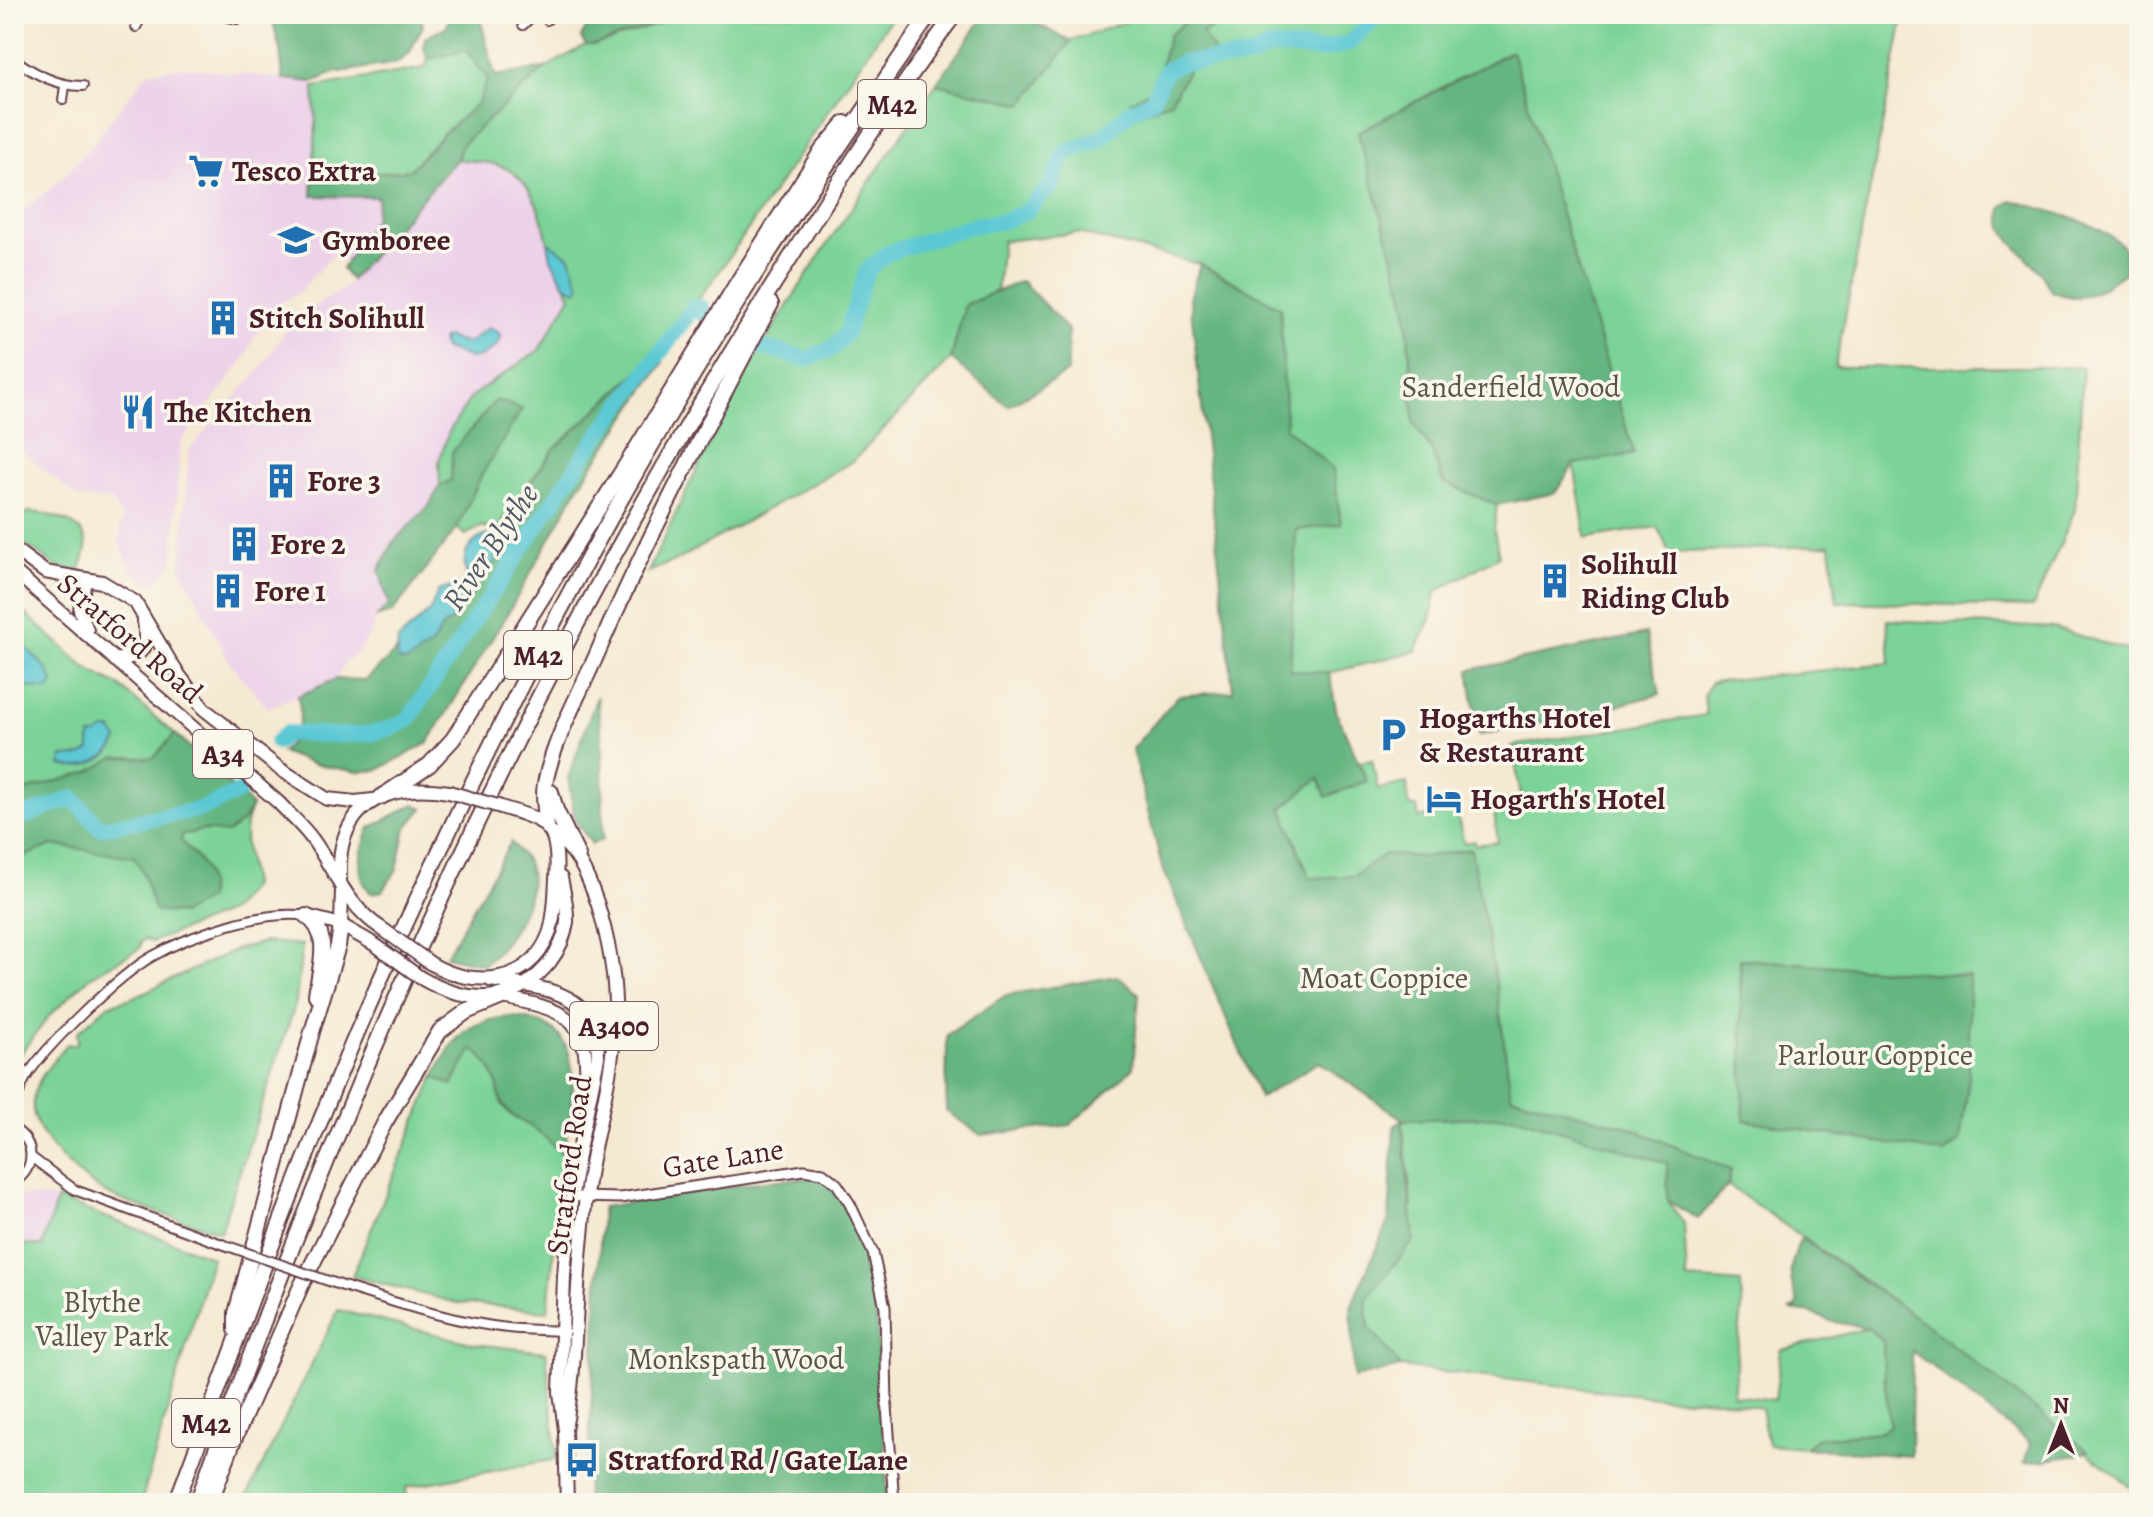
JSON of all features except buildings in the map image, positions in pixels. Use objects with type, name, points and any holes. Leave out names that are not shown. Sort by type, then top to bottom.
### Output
[{"type":"highway","name":"M42","points":[[176,1503],[317,1131],[379,981],[505,716],[631,482],[703,358],[838,148],[930,14]]},
{"type":"highway","name":"M42","points":[[197,1503],[227,1417],[365,1068],[529,713],[652,486],[730,353],[830,194],[955,14]]},
{"type":"highway","points":[[377,798],[429,765],[453,739],[820,153],[898,60]]},
{"type":"highway","points":[[548,829],[544,790],[550,768],[622,593],[680,475],[830,194]]},
{"type":"highway","points":[[550,768],[550,787],[556,810],[578,856]]},
{"type":"highway","points":[[306,916],[315,921],[322,934],[312,1032]]},
{"type":"highway","points":[[236,1343],[236,1313],[338,946],[341,925]]},
{"type":"highway","points":[[210,1503],[301,1286],[385,1122],[440,1031],[466,1012],[502,997]]},
{"type":"main road","name":"Stratford Road","points":[[14,549],[45,572],[111,585],[135,602],[204,709],[318,795],[339,801],[377,798]]},
{"type":"main road","name":"Stratford Road","points":[[14,571],[304,829],[341,888]]},
{"type":"main road","points":[[85,579],[80,610],[90,636]]},
{"type":"main road","points":[[115,660],[134,657],[143,649],[146,640],[144,614]]},
{"type":"main road","name":"A34","points":[[377,798],[411,790],[449,792],[501,807],[548,829]]},
{"type":"main road","points":[[341,925],[342,848],[349,828],[377,798]]},
{"type":"main road","name":"Stratford Road","points":[[548,829],[578,856],[602,919],[615,1000],[614,1036],[581,1239],[572,1391],[565,1430]]},
{"type":"main road","points":[[502,997],[525,985],[554,957],[564,935],[567,906],[548,829]]},
{"type":"main road","points":[[486,980],[507,975],[519,968],[544,943],[552,920],[557,863]]},
{"type":"main road","name":"A34","points":[[341,888],[368,920],[430,963],[456,977],[486,980]]},
{"type":"main road","points":[[306,916],[341,925],[421,978],[454,993],[502,997],[557,1011],[572,1023],[581,1036],[587,1059],[581,1139]]},
{"type":"main road","name":"Stratford Road","points":[[486,980],[555,991],[569,997],[581,1007],[594,1028],[598,1057],[581,1139],[565,1263],[560,1392],[565,1430],[567,1503]]},
{"type":"street","points":[[14,24],[23,14]]},
{"type":"street","points":[[136,27],[143,14]]},
{"type":"street","points":[[205,14],[237,19]]},
{"type":"street","points":[[523,25],[534,14]]},
{"type":"street","points":[[14,59],[65,86],[83,86]]},
{"type":"street","points":[[63,100],[65,86]]},
{"type":"street","points":[[14,1114],[25,1079],[52,1046],[101,997],[152,957],[237,924],[276,916],[306,916]]},
{"type":"street","points":[[15,1127],[28,1141],[31,1157],[29,1166],[15,1184]]},
{"type":"street","points":[[31,1157],[75,1190],[343,1286],[431,1313],[476,1323],[576,1332]]},
{"type":"street","name":"Gate Lane","points":[[572,1196],[620,1198],[804,1170],[823,1173],[837,1184],[873,1253],[885,1307],[887,1406],[894,1503]]},
{"type":"shaded area","points":[[183,67],[314,82],[316,122],[378,197],[375,218],[347,262],[335,253],[297,294],[278,305],[253,339],[245,358],[180,443],[173,562],[153,587],[132,571],[119,542],[122,517],[112,501],[77,497],[14,444],[14,233],[20,213],[54,186],[93,144],[148,72]]},
{"type":"shaded area","points":[[457,159],[497,164],[524,182],[540,210],[551,259],[571,296],[539,350],[472,396],[449,432],[439,461],[440,486],[430,506],[394,541],[390,605],[381,611],[375,627],[359,650],[344,664],[336,679],[268,708],[230,663],[181,568],[189,450],[261,368],[285,332],[309,309],[341,291]]},
{"type":"shaded area","points":[[14,1195],[57,1199],[42,1246],[14,1244]]},
{"type":"green space","points":[[271,14],[420,14],[423,26],[409,53],[397,63],[333,73],[314,82],[283,79],[280,49]]},
{"type":"green space","points":[[452,14],[479,14],[495,76],[545,68],[462,144],[457,159],[351,280],[342,269],[375,218],[378,197],[312,196],[313,180],[410,170],[442,135],[478,103],[488,79],[466,50],[428,59],[424,47],[425,38],[446,27]]},
{"type":"green space","points":[[595,14],[676,14],[658,24],[586,45],[581,37]]},
{"type":"green space","points":[[676,14],[894,14],[723,266],[664,347],[554,449],[494,533],[483,526],[465,535],[457,528],[481,476],[451,480],[440,486],[439,461],[449,432],[472,396],[539,350],[571,296],[565,285],[576,290],[570,257],[548,242],[542,218],[525,184],[494,164],[457,159],[462,144],[545,68],[586,45],[658,24]]},
{"type":"green space","points":[[986,14],[1025,14],[1029,20],[1071,41],[1023,104],[936,84]]},
{"type":"green space","points":[[1147,14],[1188,14],[1185,22],[1169,35],[1155,87],[1130,102],[1141,113],[1171,101],[1189,69],[1214,53],[1201,33],[1236,17],[1259,14],[1904,14],[1835,367],[2083,367],[2075,510],[2033,607],[1837,602],[1830,545],[1670,553],[1657,527],[1586,538],[1574,464],[1634,454],[1511,51],[1358,132],[1406,303],[1414,424],[1432,451],[1443,482],[1497,505],[1494,530],[1499,556],[1436,592],[1431,619],[1416,651],[1329,673],[1290,671],[1296,530],[1341,524],[1333,469],[1286,428],[1280,307],[1200,264],[1078,233],[1002,241],[997,291],[965,305],[951,359],[853,461],[679,559],[648,572],[745,376],[825,248],[936,84],[1023,104],[1071,41]]},
{"type":"green space","points":[[1188,14],[1259,14],[1236,17],[1202,33],[1215,53],[1189,69],[1171,101],[1141,113],[1130,102],[1155,87],[1169,35],[1185,22]]},
{"type":"green space","points":[[466,50],[488,79],[478,103],[442,135],[410,170],[313,180],[314,87],[425,68],[428,59]]},
{"type":"green space","name":"Sanderfield Wood","points":[[1512,51],[1634,454],[1574,464],[1555,493],[1497,505],[1443,482],[1432,451],[1414,424],[1406,303],[1358,132]]},
{"type":"green space","points":[[2012,200],[2073,218],[2115,239],[2125,249],[2125,273],[2098,291],[2082,297],[2051,291],[2039,271],[2006,235],[2001,218],[2002,208]]},
{"type":"green space","name":"Moat Coppice","points":[[1200,264],[1280,307],[1286,428],[1333,469],[1341,524],[1296,530],[1290,670],[1329,673],[1337,714],[1367,781],[1326,797],[1319,778],[1282,808],[1310,878],[1354,876],[1385,854],[1422,857],[1471,849],[1497,989],[1511,1096],[1626,1126],[1731,1170],[1728,1185],[1698,1219],[1668,1201],[1667,1163],[1514,1116],[1402,1120],[1414,1240],[1366,1300],[1369,1327],[1401,1367],[1354,1378],[1351,1307],[1389,1219],[1394,1127],[1402,1119],[1319,1062],[1260,1098],[1162,866],[1132,749],[1178,696],[1233,691],[1190,299]]},
{"type":"green space","points":[[1022,281],[1068,330],[1068,372],[1008,406],[951,359],[965,305]]},
{"type":"green space","points":[[658,354],[663,363],[579,486],[512,606],[428,743],[378,770],[358,772],[313,764],[281,752],[298,727],[298,696],[336,679],[366,680],[398,649],[398,660],[406,662],[432,644],[442,627],[457,616],[486,570],[496,561],[494,533],[554,449]]},
{"type":"green space","points":[[496,400],[522,409],[481,476],[457,528],[392,613],[377,617],[389,605],[379,570],[394,541],[429,506],[440,486],[451,480],[452,452]]},
{"type":"green space","points":[[29,512],[69,522],[82,532],[86,547],[79,571],[57,567],[14,536],[14,521]]},
{"type":"green space","points":[[14,603],[87,669],[118,685],[252,806],[245,836],[252,886],[231,911],[152,942],[145,939],[140,948],[90,977],[50,1015],[14,1062]]},
{"type":"green space","points":[[1887,620],[2054,628],[2139,654],[2139,1485],[2134,1490],[1923,1322],[1728,1185],[1731,1170],[1626,1126],[1511,1097],[1471,850],[1422,857],[1385,854],[1354,876],[1310,879],[1282,808],[1319,777],[1366,780],[1359,762],[1372,760],[1378,789],[1407,783],[1408,803],[1417,807],[1419,818],[1456,810],[1464,843],[1498,842],[1494,812],[1523,806],[1512,746],[1706,715],[1704,695],[1711,682],[1890,663]],"holes":[[[1740,959],[1969,976],[1969,1077],[1960,1141],[1744,1120]]]},
{"type":"green space","points":[[1646,634],[1660,694],[1575,717],[1479,735],[1469,670]]},
{"type":"green space","points":[[597,696],[602,744],[603,839],[592,844],[575,820],[568,778]]},
{"type":"green space","points":[[175,734],[252,806],[244,820],[228,833],[203,830],[182,835],[181,841],[206,873],[208,899],[182,914],[155,911],[134,857],[52,845],[14,861],[14,794],[89,772],[115,757],[153,758]]},
{"type":"green space","points":[[414,804],[423,808],[406,828],[397,869],[383,891],[371,893],[360,870],[370,828]]},
{"type":"green space","points":[[511,842],[527,863],[530,876],[530,890],[520,918],[503,945],[484,965],[446,956]]},
{"type":"green space","points":[[266,942],[302,945],[296,1002],[220,1232],[127,1202],[89,1182],[49,1144],[34,1115],[34,1094],[46,1071],[67,1044],[75,1045],[78,1042],[77,1033],[108,1005],[132,998],[239,948]]},
{"type":"green space","name":"Parlour Coppice","points":[[1740,959],[1969,976],[1969,1077],[1960,1141],[1944,1153],[1744,1120]]},
{"type":"green space","points":[[1117,976],[1139,994],[1133,1068],[1070,1125],[981,1135],[946,1111],[947,1035],[1006,995]]},
{"type":"green space","points":[[512,1017],[543,1024],[557,1034],[566,1047],[573,1082],[563,1153],[506,1109],[490,1069],[472,1049],[452,1085],[434,1077],[455,1041],[471,1027]]},
{"type":"green space","points":[[472,1049],[490,1069],[505,1109],[563,1153],[548,1311],[457,1303],[352,1276],[434,1077],[452,1085]]},
{"type":"green space","points":[[1514,1116],[1668,1163],[1668,1201],[1684,1223],[1687,1279],[1741,1283],[1742,1307],[1733,1395],[1775,1400],[1781,1350],[1868,1328],[1884,1342],[1890,1426],[1882,1432],[1816,1438],[1805,1448],[1768,1445],[1761,1408],[1720,1400],[1665,1398],[1401,1367],[1369,1327],[1366,1300],[1377,1285],[1412,1206],[1402,1120]]},
{"type":"green space","name":"Monkspath Wood","points":[[821,1177],[841,1197],[868,1254],[876,1311],[888,1503],[586,1503],[602,1207],[764,1181]]},
{"type":"green space","name":"Blythe Valley Park","points":[[57,1199],[212,1257],[141,1503],[14,1503],[14,1244],[42,1246]]},
{"type":"green space","points":[[1801,1238],[1923,1322],[2088,1451],[2024,1463],[2030,1443],[1912,1351],[1911,1456],[1805,1448],[1816,1438],[1882,1432],[1890,1426],[1883,1342],[1868,1328],[1789,1310],[1796,1308],[1798,1302],[1791,1270]]},
{"type":"green space","points":[[338,1310],[475,1344],[546,1352],[557,1459],[406,1487],[407,1503],[244,1503]]},
{"type":"water","points":[[548,242],[570,257],[580,287],[577,290],[565,285],[551,259]]},
{"type":"water","points":[[491,328],[500,334],[499,343],[479,357],[463,355],[442,345],[446,337],[467,343]]},
{"type":"water","points":[[494,533],[496,561],[486,570],[457,616],[442,627],[432,644],[407,662],[397,660],[398,640],[430,611],[438,591],[461,584],[467,576],[465,560],[469,547],[479,538]]},
{"type":"water","points":[[22,643],[46,668],[53,682],[49,690],[14,685],[14,644]]},
{"type":"water","points":[[112,730],[118,740],[109,753],[86,765],[61,765],[62,757],[81,756],[90,750],[90,736]]},
{"type":"waterway","name":"River Blythe","points":[[758,346],[806,359],[832,349],[846,334],[867,270],[888,253],[1025,212],[1051,186],[1065,153],[1102,138],[1129,112],[1152,100],[1166,70],[1182,63],[1251,57],[1271,47],[1324,50],[1349,43],[1380,14]]},
{"type":"waterway","name":"River Blythe","points":[[277,742],[287,733],[365,734],[408,720],[585,454],[694,307],[702,308],[703,314]]},
{"type":"waterway","name":"River Blythe","points":[[14,820],[73,798],[100,828],[202,809],[239,792]]},
{"type":"place","name":"Tesco Extra","points":[[206,171]]},
{"type":"place","name":"Gymboree","points":[[296,240]]},
{"type":"place","name":"Stitch Solihull","points":[[223,318]]},
{"type":"place","name":"The Kitchen","points":[[138,412]]},
{"type":"place","name":"Fore 3","points":[[281,481]]},
{"type":"place","name":"Fore 2","points":[[244,544]]},
{"type":"place","name":"Solihull Riding Club","points":[[1555,581]]},
{"type":"place","name":"Fore 1","points":[[228,591]]},
{"type":"place","name":"Hogarths Hotel & Restaurant","points":[[1393,735]]},
{"type":"place","name":"Hogarth's Hotel","points":[[1444,799]]},
{"type":"place","name":"Stratford Rd / Gate Lane","points":[[582,1460]]}]
